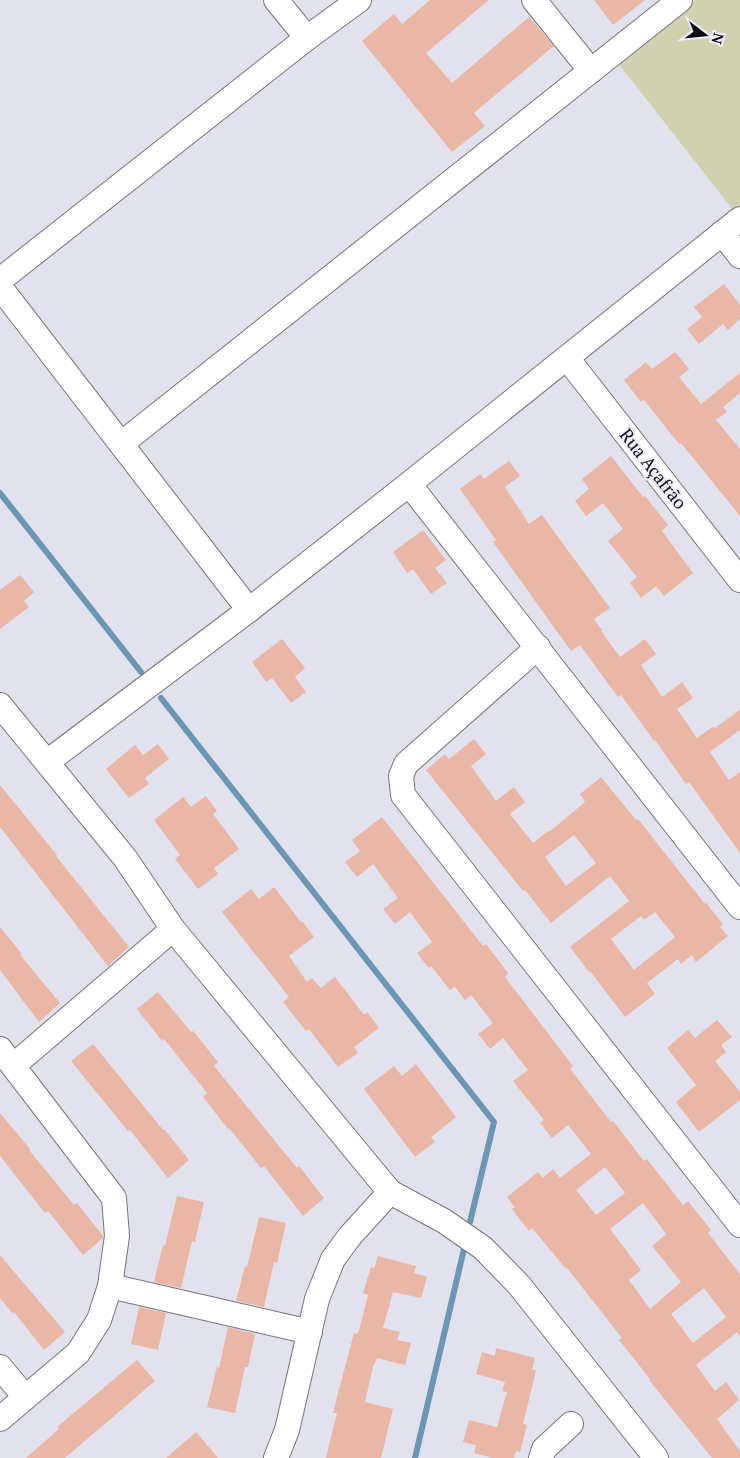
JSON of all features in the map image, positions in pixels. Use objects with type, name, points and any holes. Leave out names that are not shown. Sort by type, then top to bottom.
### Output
[{"type":"street","points":[[276,0],[307,38]]},
{"type":"street","points":[[0,280],[358,0]]},
{"type":"street","points":[[534,0],[591,71]]},
{"type":"street","points":[[121,444],[680,0]]},
{"type":"street","points":[[47,762],[249,610],[731,226],[740,256]]},
{"type":"street","points":[[0,287],[249,610]]},
{"type":"street","name":"Rua Açafrão","points":[[567,358],[740,580]]},
{"type":"street","points":[[409,484],[740,907]]},
{"type":"street","points":[[538,647],[406,764],[401,776],[403,795],[740,1224]]},
{"type":"street","points":[[0,705],[125,858],[173,929],[390,1192],[444,1221],[483,1248],[519,1285],[656,1458]]},
{"type":"street","points":[[0,1419],[78,1353],[99,1320],[110,1286],[117,1236],[114,1198],[7,1058],[173,929]]},
{"type":"street","points":[[276,1458],[287,1430],[317,1299],[333,1259],[350,1236],[390,1192]]},
{"type":"street","points":[[110,1286],[310,1332]]},
{"type":"street","points":[[0,1367],[26,1397]]},
{"type":"street","points":[[541,1458],[544,1449],[571,1424]]},
{"type":"green space","points":[[695,0],[740,0],[740,205],[733,210],[618,63]]},
{"type":"building","points":[[430,0],[489,0],[426,53],[452,83],[529,17],[554,46],[474,113],[485,126],[452,152],[362,41],[394,14],[402,24]]},
{"type":"building","points":[[594,0],[645,0],[613,25]]},
{"type":"building","points":[[724,284],[740,305],[740,319],[728,330],[723,324],[699,344],[687,329],[702,317],[694,307]]},
{"type":"building","points":[[675,352],[689,369],[679,377],[701,404],[740,373],[740,393],[723,407],[727,412],[716,420],[740,449],[740,516],[681,443],[679,444],[644,400],[641,402],[624,380],[646,362],[652,369]]},
{"type":"building","points":[[611,456],[668,525],[662,531],[693,573],[664,596],[656,586],[641,598],[630,583],[637,577],[608,541],[623,529],[603,503],[586,516],[575,501],[589,489],[582,479]]},
{"type":"building","points":[[509,461],[520,476],[505,487],[529,524],[542,515],[610,608],[594,619],[620,657],[645,639],[656,654],[641,665],[662,697],[682,682],[693,698],[677,709],[697,738],[740,710],[740,730],[710,752],[729,780],[740,772],[740,853],[689,782],[686,784],[621,695],[618,697],[580,645],[571,651],[493,542],[496,540],[460,489],[480,474],[484,479]]},
{"type":"building","points":[[423,530],[446,560],[435,568],[447,583],[431,594],[413,569],[407,573],[393,552]]},
{"type":"building","points":[[20,575],[34,592],[24,601],[29,607],[0,629],[0,590]]},
{"type":"building","points":[[282,639],[305,668],[295,677],[306,692],[291,703],[272,678],[266,682],[252,662]]},
{"type":"building","points":[[474,739],[486,754],[471,766],[496,801],[514,787],[525,802],[510,814],[533,843],[585,802],[580,794],[601,777],[636,820],[638,819],[723,924],[720,927],[728,936],[696,962],[692,955],[681,964],[678,959],[647,983],[655,994],[625,1017],[570,947],[629,901],[610,876],[551,923],[426,770],[445,754],[449,759]],"holes":[[[574,835],[596,863],[566,886],[545,857]],[[655,912],[675,937],[634,970],[611,939],[641,916],[644,920]]]},
{"type":"building","points":[[158,744],[169,759],[145,778],[149,784],[129,798],[106,769],[135,745],[143,755]]},
{"type":"building","points":[[0,785],[129,947],[108,966],[0,827]]},
{"type":"building","points":[[206,796],[217,811],[213,814],[239,849],[214,868],[218,874],[198,889],[175,859],[180,855],[154,820],[183,797],[191,807]]},
{"type":"building","points":[[382,817],[483,946],[486,944],[508,973],[505,977],[573,1066],[570,1069],[611,1122],[613,1121],[644,1161],[647,1159],[683,1205],[688,1201],[711,1230],[708,1233],[740,1274],[740,1336],[737,1332],[696,1365],[715,1391],[726,1382],[739,1400],[717,1419],[740,1451],[740,1458],[712,1458],[649,1380],[619,1340],[622,1338],[567,1268],[532,1228],[529,1231],[512,1209],[515,1207],[507,1197],[538,1172],[543,1178],[553,1169],[560,1178],[591,1154],[568,1125],[552,1138],[540,1123],[544,1120],[513,1081],[528,1070],[503,1038],[490,1049],[478,1034],[493,1023],[471,995],[465,1000],[455,987],[450,990],[431,966],[429,968],[417,953],[432,942],[410,912],[395,924],[383,909],[398,898],[373,864],[357,877],[345,862],[360,851],[352,840]],"holes":[[[605,1167],[625,1193],[596,1215],[576,1190]],[[643,1203],[666,1234],[652,1246],[681,1282],[650,1309],[629,1280],[641,1270],[610,1229]],[[704,1288],[726,1317],[693,1343],[671,1314]]]},
{"type":"building","points":[[274,887],[314,937],[289,956],[307,982],[312,978],[321,988],[335,977],[364,1015],[367,1012],[379,1028],[354,1047],[358,1053],[338,1067],[309,1029],[306,1031],[283,1002],[289,997],[222,912],[251,889],[259,899]]},
{"type":"building","points":[[0,927],[22,954],[20,955],[60,1003],[39,1022],[0,970]]},
{"type":"building","points":[[158,992],[218,1062],[214,1066],[297,1168],[299,1166],[324,1198],[303,1216],[264,1166],[261,1168],[228,1129],[203,1097],[207,1093],[164,1039],[162,1041],[137,1009]]},
{"type":"building","points":[[717,1020],[732,1037],[721,1045],[726,1052],[715,1061],[740,1092],[740,1100],[699,1132],[676,1102],[696,1085],[667,1048],[688,1030],[695,1038]]},
{"type":"building","points":[[93,1044],[189,1160],[168,1178],[71,1061]]},
{"type":"building","points":[[416,1064],[456,1117],[431,1137],[435,1142],[415,1157],[364,1089],[394,1066],[402,1076]]},
{"type":"building","points":[[0,1113],[74,1205],[77,1203],[103,1236],[83,1255],[48,1211],[45,1213],[0,1156]]},
{"type":"building","points":[[177,1196],[204,1202],[195,1242],[192,1241],[181,1288],[154,1282]]},
{"type":"building","points":[[259,1217],[286,1223],[277,1263],[274,1262],[264,1307],[236,1301],[245,1266],[247,1267]]},
{"type":"building","points":[[0,1255],[65,1332],[44,1350],[14,1312],[12,1313],[0,1298]]},
{"type":"building","points":[[378,1256],[416,1266],[414,1273],[427,1277],[421,1298],[393,1292],[383,1328],[400,1332],[397,1340],[411,1343],[405,1365],[377,1358],[373,1367],[365,1402],[393,1409],[381,1458],[326,1458],[337,1413],[333,1413],[354,1333],[358,1334],[368,1295],[363,1293],[371,1267],[374,1268]]},
{"type":"building","points":[[139,1307],[166,1313],[158,1350],[131,1344]]},
{"type":"building","points":[[228,1327],[255,1334],[248,1367],[245,1367],[235,1413],[207,1407],[217,1367],[219,1368]]},
{"type":"building","points":[[496,1348],[535,1358],[532,1370],[536,1370],[523,1424],[527,1425],[520,1452],[516,1451],[514,1458],[493,1458],[474,1453],[476,1445],[463,1442],[469,1420],[497,1427],[507,1392],[502,1391],[505,1382],[476,1374],[482,1352],[495,1356]]},
{"type":"building","points":[[137,1360],[155,1381],[65,1458],[26,1458],[59,1429],[57,1427]]},
{"type":"building","points":[[196,1432],[218,1458],[166,1458]]},
{"type":"waterway","points":[[0,493],[141,672]]},
{"type":"waterway","points":[[161,698],[494,1122],[470,1222]]},
{"type":"waterway","points":[[415,1458],[464,1249]]}]
